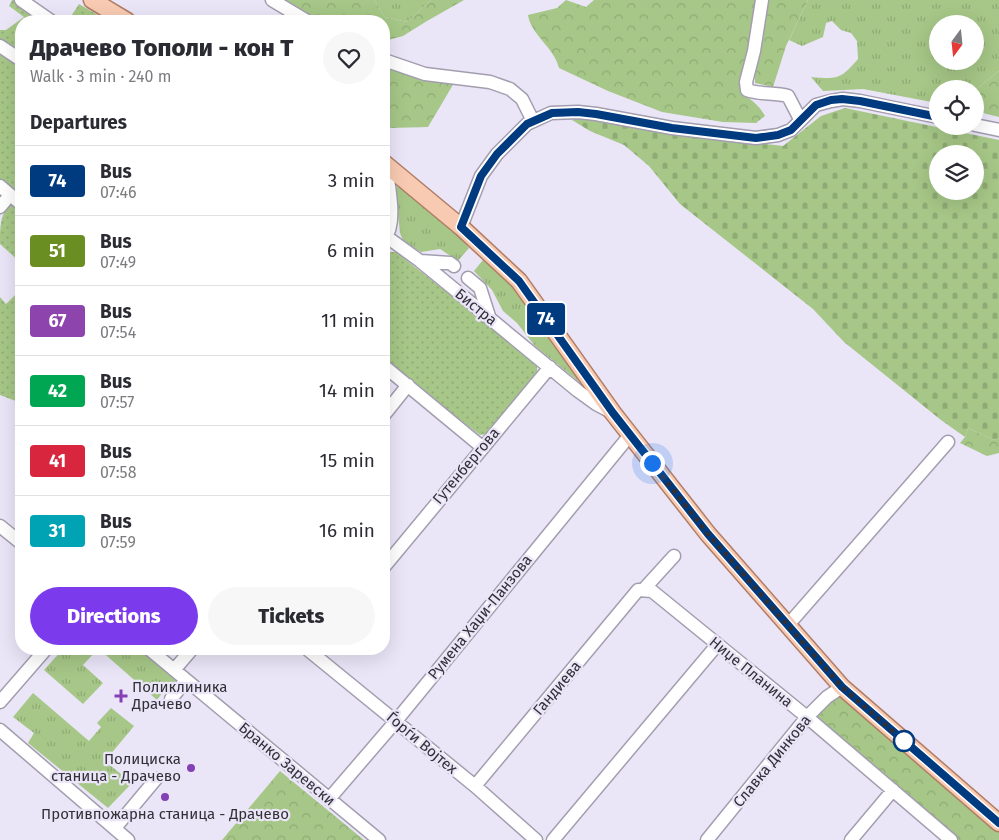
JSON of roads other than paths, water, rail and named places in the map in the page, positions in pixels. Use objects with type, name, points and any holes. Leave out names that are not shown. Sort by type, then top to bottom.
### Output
[{"type":"main road","points":[[92,0],[117,15]]},
{"type":"main road","points":[[390,168],[461,227],[519,281],[613,413],[708,534],[842,687],[999,823]]},
{"type":"street","points":[[21,0],[42,15]]},
{"type":"street","points":[[272,0],[297,15]]},
{"type":"street","points":[[762,0],[754,51],[746,82],[747,90],[754,93],[773,93],[788,96],[800,119]]},
{"type":"street","points":[[0,46],[15,56]]},
{"type":"street","points":[[390,62],[425,74],[490,82],[510,89],[522,99],[533,121]]},
{"type":"street","points":[[461,227],[481,176],[497,154],[527,124],[552,113],[578,112],[672,128],[756,138],[778,135],[791,130],[816,105],[831,100],[860,101],[929,115]]},
{"type":"street","points":[[984,127],[999,130]]},
{"type":"street","points":[[0,186],[15,199]]},
{"type":"street","points":[[0,207],[10,195]]},
{"type":"street","points":[[390,204],[392,220],[390,225]]},
{"type":"street","name":"Бистра","points":[[390,242],[420,261],[596,404],[613,413]]},
{"type":"street","points":[[420,261],[450,263],[454,266]]},
{"type":"street","points":[[468,278],[480,288],[489,316]]},
{"type":"street","name":"Гутенбергова","points":[[390,560],[550,367]]},
{"type":"street","points":[[390,371],[482,447]]},
{"type":"street","points":[[390,408],[408,385]]},
{"type":"street","name":"Румена Хаџи-Панзова","points":[[329,798],[396,721],[630,435]]},
{"type":"street","points":[[788,625],[948,442]]},
{"type":"street","points":[[0,526],[15,538]]},
{"type":"street","name":"Гандиева","points":[[475,786],[641,590],[674,556]]},
{"type":"street","name":"Ниџе Планина","points":[[641,590],[652,591],[807,717],[951,840]]},
{"type":"street","points":[[553,840],[717,645]]},
{"type":"street","points":[[0,702],[41,655]]},
{"type":"street","name":"Бранко Заревски","points":[[155,655],[379,840]]},
{"type":"street","points":[[174,670],[187,655]]},
{"type":"street","name":"Ѓорѓи Војтех","points":[[318,655],[475,786],[536,840]]},
{"type":"street","points":[[170,699],[186,680]]},
{"type":"street","name":"Славка Динкова","points":[[707,840],[807,717],[827,697],[842,687]]},
{"type":"street","points":[[827,697],[837,697],[850,702],[888,734],[901,738]]},
{"type":"street","points":[[0,730],[128,840]]},
{"type":"street","points":[[115,828],[156,779]]},
{"type":"street","points":[[852,840],[893,790]]},
{"type":"place","name":"Поликлиника Драчево","points":[[121,696]]},
{"type":"place","name":"Полициска станица - Драчево","points":[[191,768]]},
{"type":"place","name":"Противпожарна станица - Драчево","points":[[165,797]]}]
